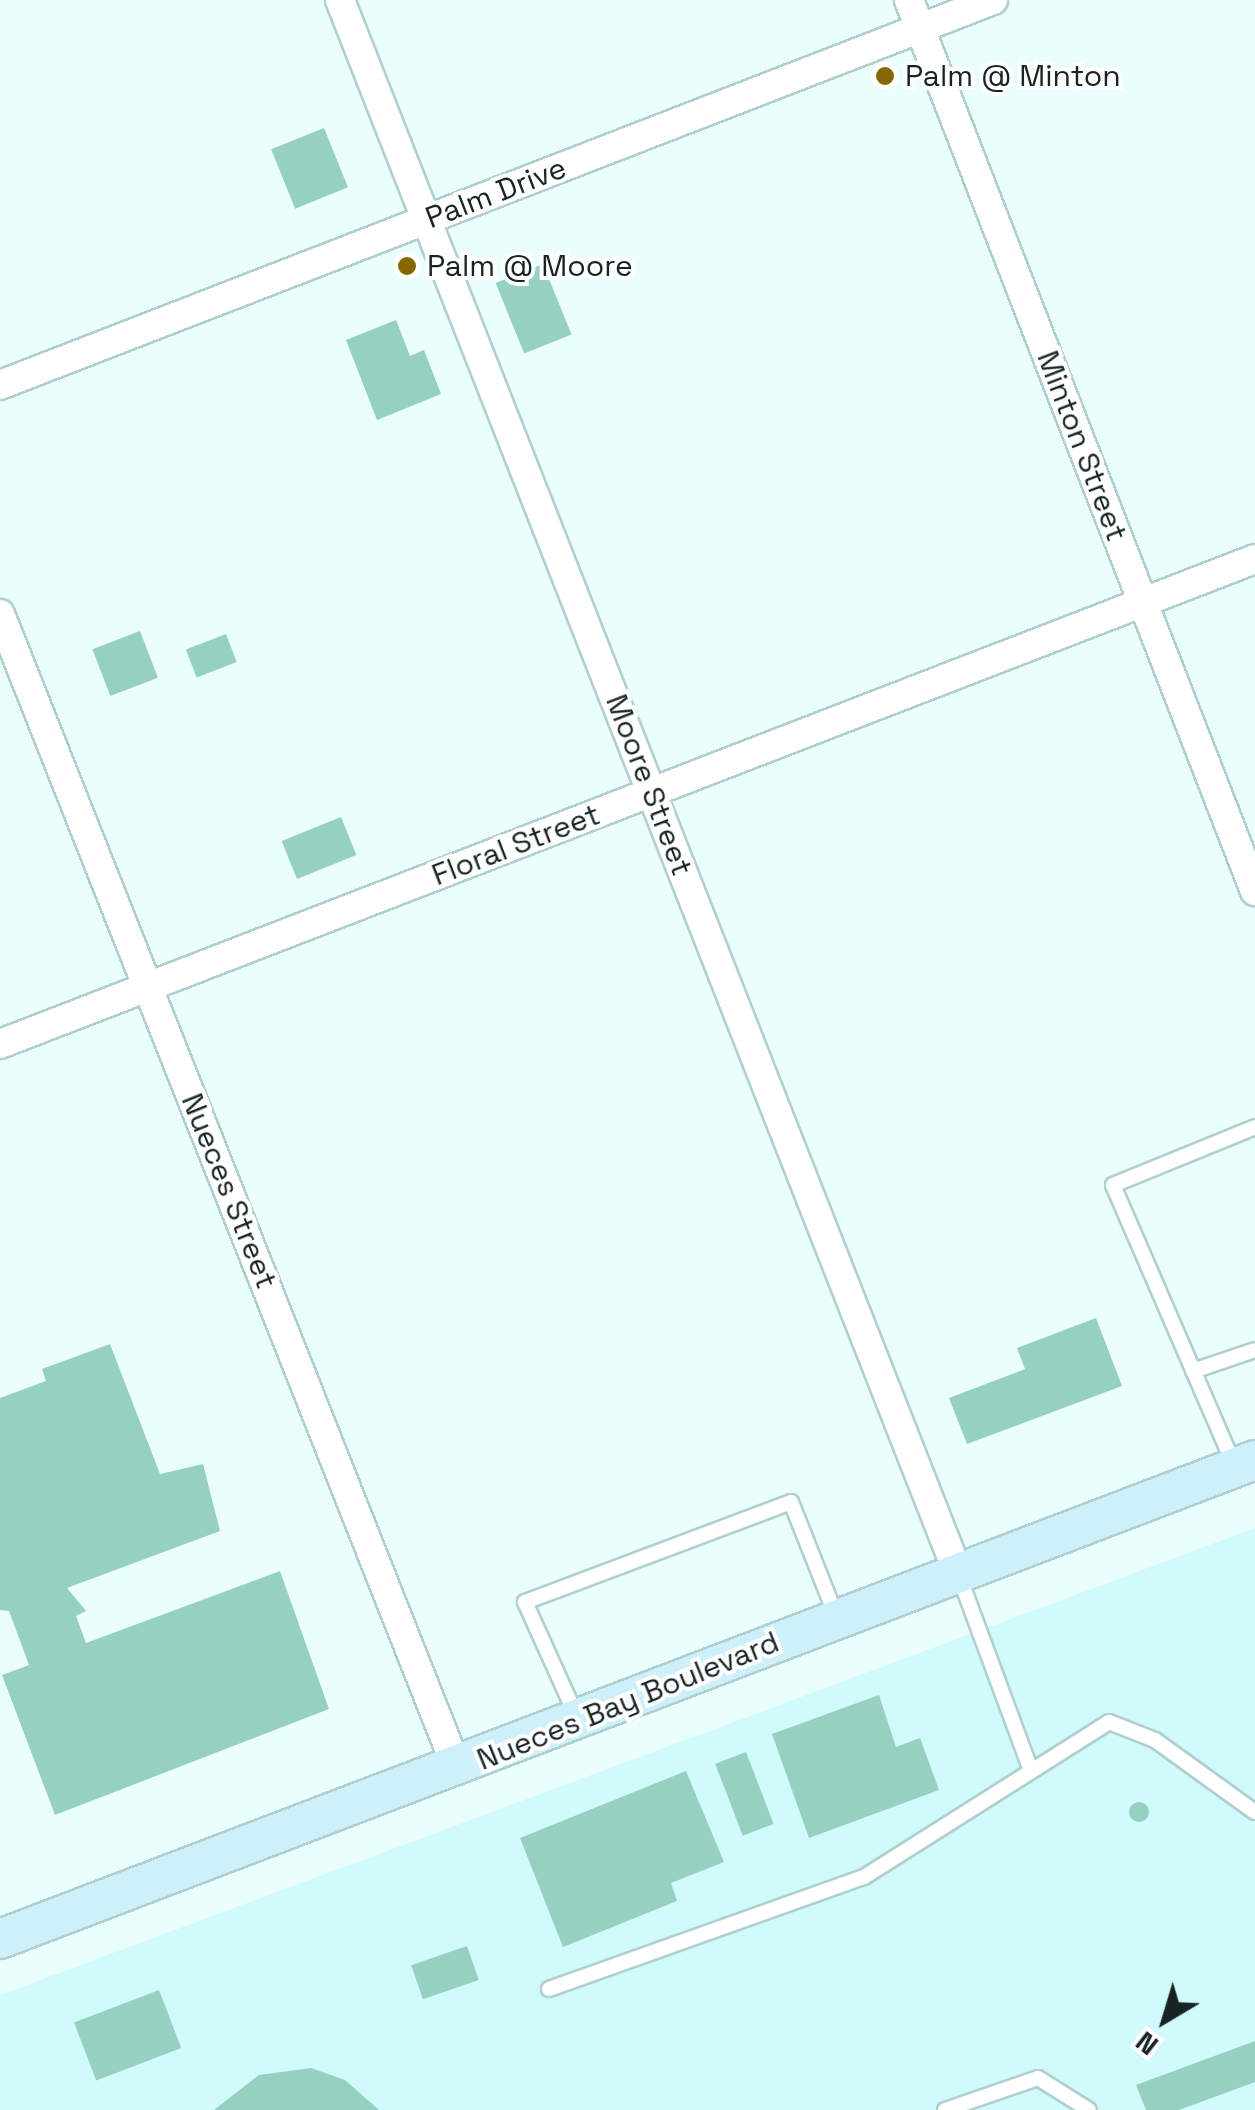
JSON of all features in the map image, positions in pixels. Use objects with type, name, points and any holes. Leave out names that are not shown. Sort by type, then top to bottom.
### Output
[{"type":"street","name":"Moore Street","points":[[340,0],[957,1570]]},
{"type":"street","name":"Minton Street","points":[[909,0],[1255,892]]},
{"type":"street","name":"Palm Drive","points":[[0,385],[993,0]]},
{"type":"street","name":"Floral Street","points":[[0,1044],[1255,559]]},
{"type":"street","name":"Nueces Street","points":[[0,614],[457,1768]]},
{"type":"street","name":"Nueces Bay Boulevard","points":[[0,1939],[457,1768],[957,1570],[1245,1464]]},
{"type":"lane","points":[[1245,1464],[1193,1371],[1113,1185],[1255,1127]]},
{"type":"lane","points":[[1193,1371],[1255,1350]]},
{"type":"lane","points":[[578,1720],[525,1602],[791,1502],[837,1618]]},
{"type":"lane","points":[[957,1570],[1031,1771]]},
{"type":"lane","points":[[549,1989],[864,1877],[1109,1722],[1155,1740],[1255,1812]]},
{"type":"lane","points":[[945,2110],[1038,2078],[1090,2110]]},
{"type":"shaded area","points":[[1255,1528],[1255,2110],[0,2110],[0,1995]]},
{"type":"building","points":[[324,128],[348,187],[295,209],[271,149]]},
{"type":"building","points":[[543,264],[571,334],[524,354],[496,283]]},
{"type":"building","points":[[396,320],[410,356],[424,350],[441,394],[377,420],[346,340]]},
{"type":"building","points":[[140,631],[158,678],[110,696],[92,649]]},
{"type":"building","points":[[226,634],[237,662],[197,677],[186,649]]},
{"type":"building","points":[[341,817],[356,855],[297,879],[282,841]]},
{"type":"building","points":[[1096,1318],[1122,1386],[967,1444],[949,1398],[1025,1369],[1017,1348]]},
{"type":"building","points":[[110,1344],[160,1474],[203,1464],[220,1531],[67,1588],[86,1611],[76,1616],[86,1643],[280,1571],[329,1709],[55,1815],[2,1675],[29,1665],[9,1611],[0,1610],[0,1398],[46,1381],[42,1369]]},
{"type":"building","points":[[879,1695],[896,1747],[920,1738],[939,1790],[809,1838],[772,1734]]},
{"type":"building","points":[[746,1752],[774,1824],[743,1836],[715,1764]]},
{"type":"building","points":[[686,1771],[724,1862],[671,1883],[677,1901],[563,1947],[520,1838]]},
{"type":"building","points":[[1139,1802],[1149,1812],[1139,1822],[1129,1812]]},
{"type":"building","points":[[467,1946],[479,1980],[423,1999],[411,1965]]},
{"type":"building","points":[[159,1990],[181,2048],[96,2080],[74,2023]]},
{"type":"building","points":[[1255,2041],[1255,2082],[1179,2110],[1146,2110],[1136,2085]]},
{"type":"building","points":[[311,2068],[345,2080],[379,2110],[214,2110],[259,2075]]},
{"type":"place","name":"Palm @ Minton","points":[[885,76]]},
{"type":"place","name":"Palm @ Moore","points":[[407,266]]}]
